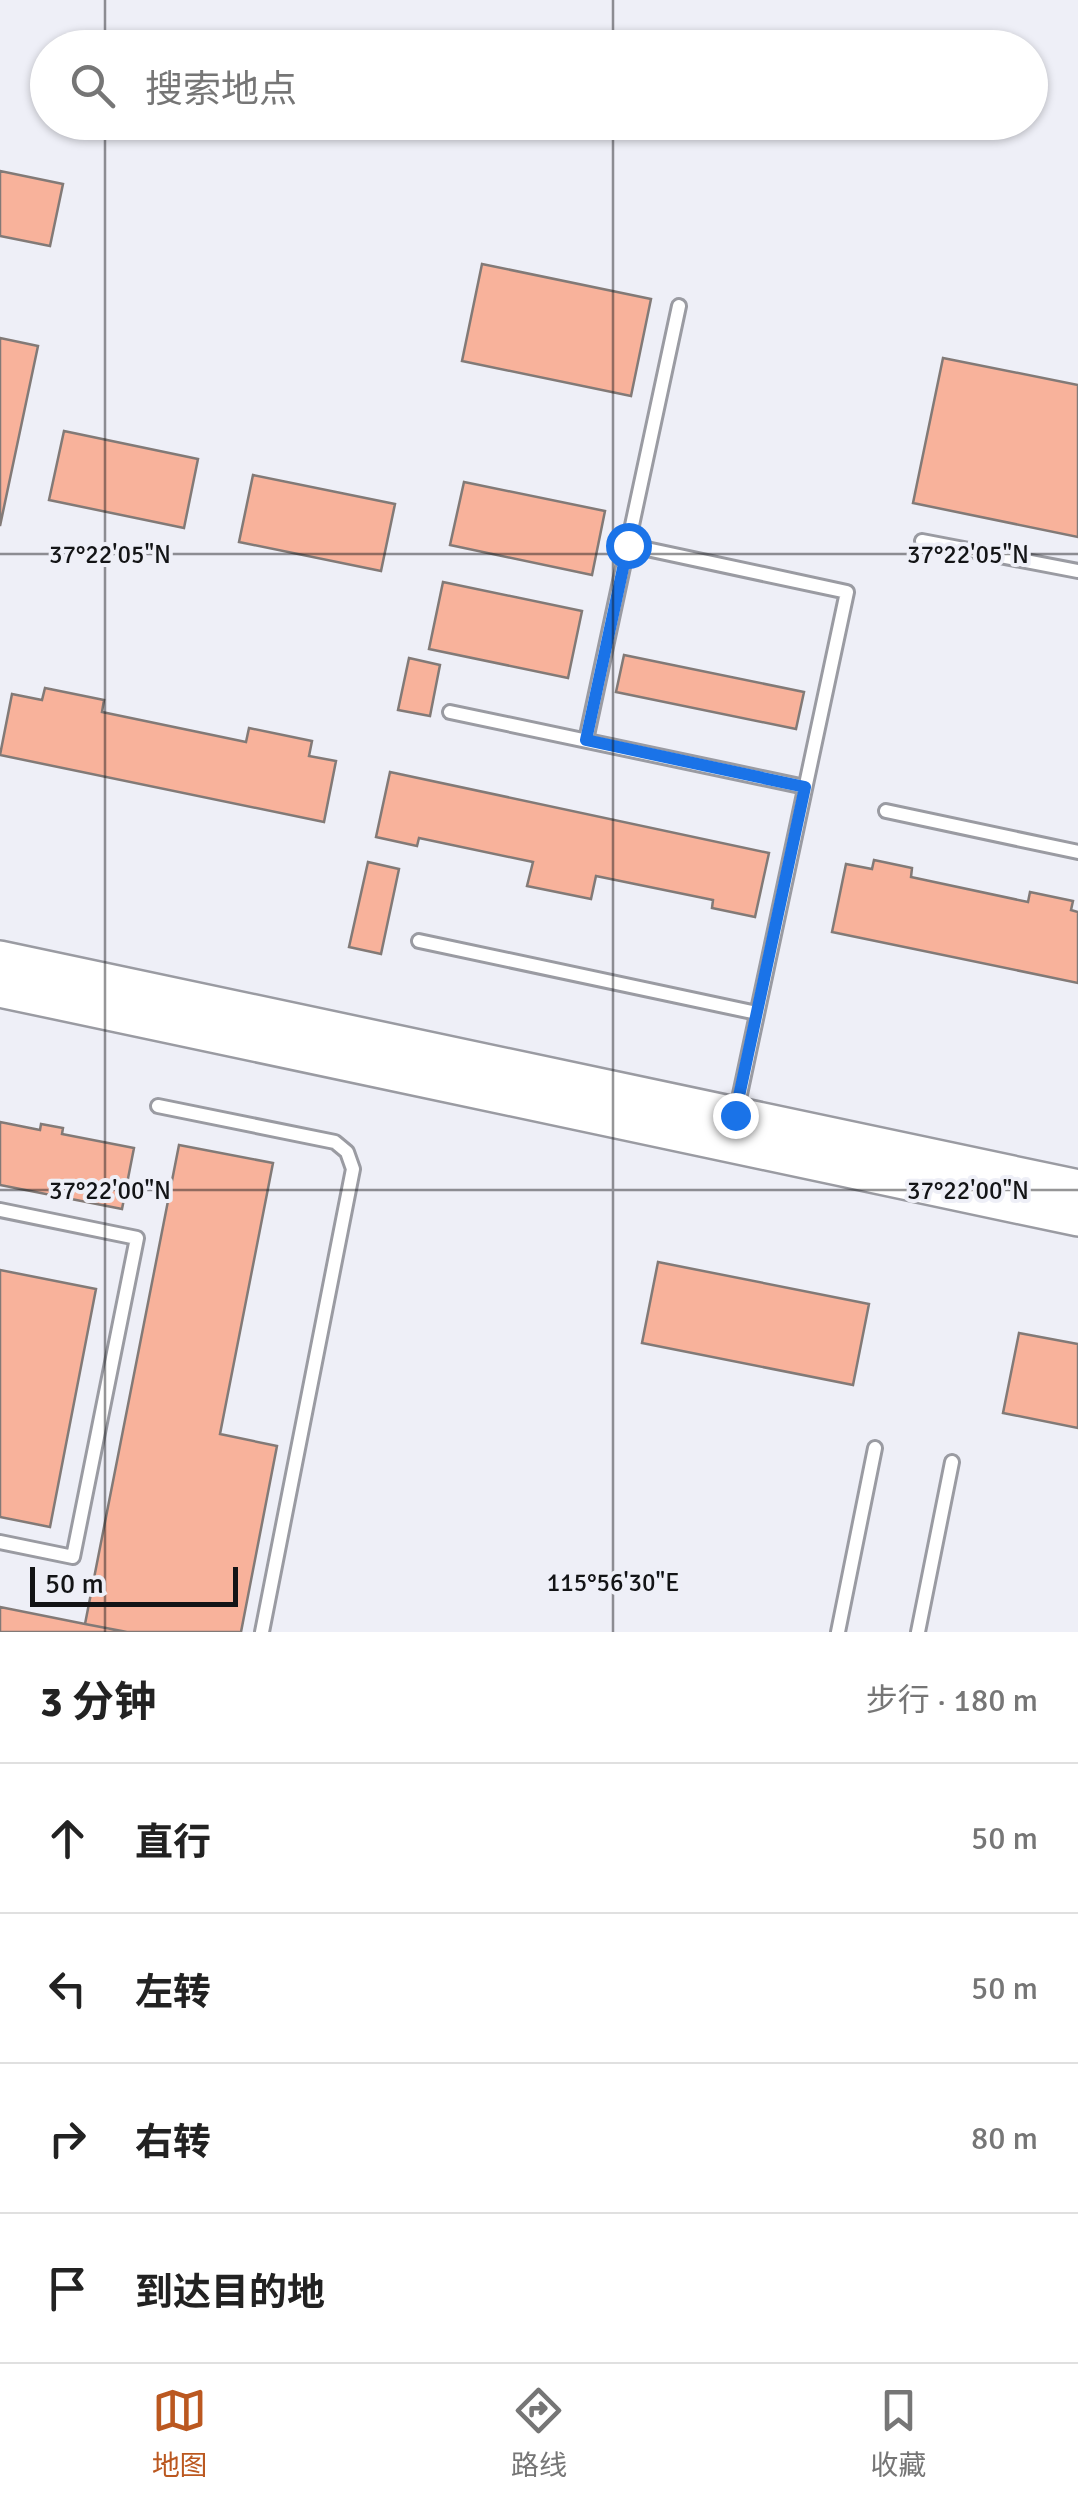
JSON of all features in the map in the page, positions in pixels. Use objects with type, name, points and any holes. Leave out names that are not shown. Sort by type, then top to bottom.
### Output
[{"type":"street","points":[[0,959],[1078,1188]]},
{"type":"street","points":[[0,989],[1078,1218]]},
{"type":"lane","points":[[586,740],[679,306]]},
{"type":"lane","points":[[922,541],[1078,571]]},
{"type":"lane","points":[[628,545],[847,592],[735,1115]]},
{"type":"lane","points":[[450,712],[805,787]]},
{"type":"lane","points":[[886,811],[1078,852]]},
{"type":"lane","points":[[419,942],[757,1014]]},
{"type":"lane","points":[[158,1106],[335,1142],[346,1152],[354,1169],[262,1632]]},
{"type":"lane","points":[[0,1210],[137,1238],[73,1556],[0,1542]]},
{"type":"lane","points":[[838,1632],[876,1448]]},
{"type":"lane","points":[[918,1632],[952,1462]]},
{"type":"building","points":[[0,171],[63,184],[50,246],[0,236]]},
{"type":"building","points":[[482,264],[651,299],[631,396],[462,361]]},
{"type":"building","points":[[0,338],[38,346],[0,526]]},
{"type":"building","points":[[943,358],[1078,385],[1078,537],[913,503]]},
{"type":"building","points":[[64,431],[198,459],[184,528],[49,500]]},
{"type":"building","points":[[253,475],[395,504],[381,571],[239,542]]},
{"type":"building","points":[[464,482],[605,511],[592,575],[450,545]]},
{"type":"building","points":[[443,582],[582,611],[568,678],[429,649]]},
{"type":"building","points":[[624,655],[804,692],[796,729],[616,692]]},
{"type":"building","points":[[409,658],[440,665],[430,716],[398,710]]},
{"type":"building","points":[[45,688],[104,700],[102,712],[246,742],[249,728],[312,741],[309,756],[336,761],[324,822],[0,755],[12,694],[42,700]]},
{"type":"building","points":[[390,772],[769,853],[755,917],[712,908],[713,900],[596,876],[591,899],[527,886],[533,862],[419,838],[417,846],[376,837]]},
{"type":"building","points":[[874,860],[912,868],[911,877],[1028,902],[1030,892],[1073,901],[1071,910],[1078,912],[1078,983],[832,932],[846,864],[872,869]]},
{"type":"building","points":[[368,862],[399,869],[381,954],[349,947]]},
{"type":"building","points":[[0,1122],[40,1130],[41,1124],[63,1128],[62,1134],[134,1148],[122,1209],[0,1185]]},
{"type":"building","points":[[179,1145],[273,1163],[220,1434],[277,1446],[241,1632],[127,1632],[85,1624]]},
{"type":"building","points":[[658,1262],[869,1304],[853,1385],[642,1343]]},
{"type":"building","points":[[0,1270],[96,1289],[50,1527],[0,1517]]},
{"type":"building","points":[[1019,1333],[1078,1344],[1078,1428],[1003,1413]]},
{"type":"building","points":[[0,1607],[85,1624],[127,1632],[0,1632]]},
{"type":"route","points":[[628,545],[586,740],[805,787],[735,1115]]}]
